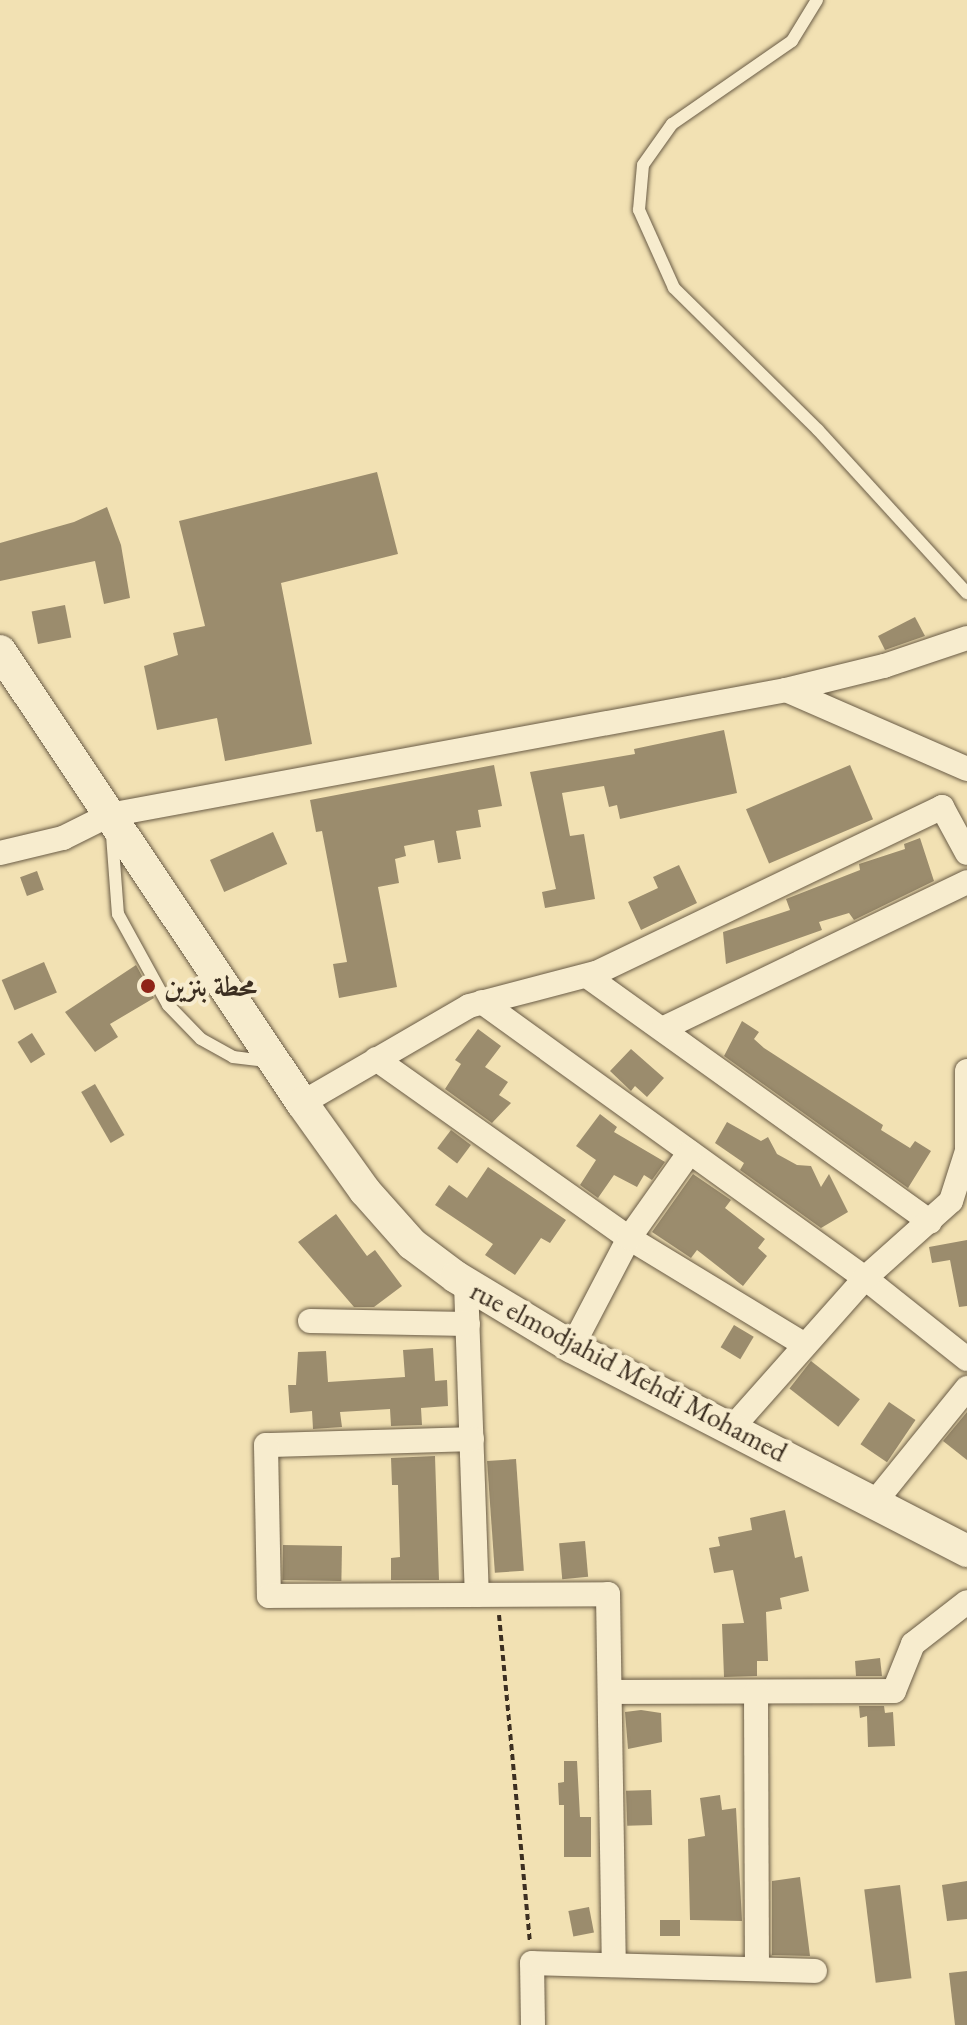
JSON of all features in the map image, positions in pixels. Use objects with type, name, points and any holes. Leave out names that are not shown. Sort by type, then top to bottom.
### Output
[{"type":"main road","name":"rue elmodjahid Mehdi Mohamed","points":[[0,651],[302,1103],[365,1191],[412,1244],[466,1284],[572,1347],[967,1551]]},
{"type":"street","points":[[0,853],[63,838],[111,817],[786,690],[884,666],[967,638]]},
{"type":"street","points":[[786,690],[967,769]]},
{"type":"street","points":[[302,1103],[482,1002],[587,976],[942,807],[967,853]]},
{"type":"street","points":[[664,1028],[967,882]]},
{"type":"street","points":[[587,976],[664,1028],[930,1222]]},
{"type":"street","points":[[482,1002],[865,1278],[967,1359]]},
{"type":"street","points":[[376,1059],[629,1238],[805,1345]]},
{"type":"street","points":[[732,1428],[865,1278],[951,1201],[961,1179],[967,1071]]},
{"type":"street","points":[[572,1347],[629,1238],[690,1152]]},
{"type":"street","points":[[466,1284],[472,1439],[487,1595]]},
{"type":"street","points":[[310,1321],[468,1324]]},
{"type":"street","points":[[874,1503],[967,1388]]},
{"type":"street","points":[[472,1439],[266,1445],[269,1596],[608,1594],[614,1965]]},
{"type":"street","points":[[610,1692],[894,1691],[913,1644],[967,1602]]},
{"type":"street","points":[[756,1692],[757,1969]]},
{"type":"street","points":[[533,2025],[532,1963],[815,1971]]},
{"type":"lane","points":[[817,0],[792,41],[672,124],[643,165],[639,210],[674,288],[818,430],[967,593]]},
{"type":"lane","points":[[111,817],[118,914],[168,1005],[201,1039],[233,1057],[275,1063]]},
{"type":"path","points":[[487,1595],[532,1963]]},
{"type":"building","points":[[377,472],[398,554],[281,583],[312,744],[225,761],[217,718],[157,730],[144,666],[178,655],[173,633],[205,626],[179,521]]},
{"type":"building","points":[[107,507],[121,545],[130,598],[104,604],[95,561],[0,581],[0,543],[74,522]]},
{"type":"building","points":[[65,605],[71,637],[38,644],[32,611]]},
{"type":"building","points":[[915,617],[925,636],[885,650],[878,636]]},
{"type":"building","points":[[724,730],[737,793],[620,819],[617,805],[609,807],[604,786],[562,793],[570,836],[584,834],[595,899],[545,908],[542,892],[556,889],[530,772],[635,754],[634,749]]},
{"type":"building","points":[[494,765],[502,806],[478,810],[481,827],[456,831],[461,859],[438,863],[434,840],[404,846],[406,856],[395,859],[399,883],[378,887],[397,987],[339,998],[333,964],[347,962],[322,831],[316,832],[310,800]]},
{"type":"building","points":[[850,765],[873,819],[769,863],[746,809]]},
{"type":"building","points":[[273,832],[287,864],[224,892],[210,860]]},
{"type":"building","points":[[920,838],[934,881],[854,920],[849,913],[819,922],[822,930],[726,964],[723,932],[790,910],[786,899],[860,870],[859,864],[905,849],[904,844]]},
{"type":"building","points":[[679,865],[697,903],[641,930],[628,902],[658,888],[653,877]]},
{"type":"building","points":[[37,871],[44,890],[27,896],[20,877]]},
{"type":"building","points":[[44,962],[57,992],[15,1010],[2,980]]},
{"type":"building","points":[[136,965],[154,998],[110,1024],[118,1037],[95,1052],[65,1012]]},
{"type":"building","points":[[742,1021],[759,1032],[754,1039],[764,1048],[883,1125],[881,1130],[910,1148],[915,1141],[931,1151],[908,1188],[724,1056]]},
{"type":"building","points":[[478,1029],[501,1046],[485,1067],[508,1082],[499,1095],[511,1103],[492,1123],[445,1089],[461,1064],[455,1060]]},
{"type":"building","points":[[32,1033],[45,1054],[31,1063],[18,1042]]},
{"type":"building","points":[[631,1049],[664,1078],[647,1097],[635,1086],[631,1091],[610,1071]]},
{"type":"building","points":[[95,1084],[124,1135],[111,1143],[81,1092]]},
{"type":"building","points":[[600,1114],[617,1127],[614,1132],[665,1162],[652,1180],[644,1175],[637,1187],[614,1175],[598,1198],[580,1185],[596,1160],[576,1146]]},
{"type":"building","points":[[727,1122],[761,1141],[768,1137],[777,1154],[797,1165],[811,1166],[821,1187],[829,1174],[848,1212],[821,1228],[740,1170],[744,1163],[715,1143]]},
{"type":"building","points":[[451,1130],[471,1145],[457,1163],[437,1148]]},
{"type":"building","points":[[488,1167],[566,1220],[550,1243],[541,1238],[515,1275],[485,1255],[493,1244],[435,1205],[449,1185],[467,1198]]},
{"type":"building","points":[[693,1174],[731,1200],[725,1208],[765,1239],[758,1248],[767,1256],[743,1286],[697,1250],[691,1258],[652,1232]]},
{"type":"building","points":[[336,1214],[367,1256],[375,1250],[402,1286],[374,1307],[354,1307],[298,1242]]},
{"type":"building","points":[[967,1240],[967,1306],[959,1307],[950,1260],[932,1263],[929,1247]]},
{"type":"building","points":[[734,1325],[754,1337],[740,1359],[721,1347]]},
{"type":"building","points":[[433,1348],[435,1381],[447,1380],[448,1406],[421,1408],[422,1425],[391,1426],[390,1409],[340,1412],[342,1427],[313,1429],[312,1411],[290,1413],[288,1385],[296,1385],[298,1352],[326,1351],[328,1382],[405,1377],[403,1350]]},
{"type":"building","points":[[811,1361],[860,1399],[838,1427],[789,1389]]},
{"type":"building","points":[[889,1402],[916,1420],[887,1462],[860,1444]]},
{"type":"building","points":[[967,1412],[967,1460],[943,1441]]},
{"type":"building","points":[[435,1456],[439,1580],[391,1580],[391,1558],[400,1557],[398,1485],[392,1485],[391,1458]]},
{"type":"building","points":[[516,1459],[524,1571],[495,1573],[487,1461]]},
{"type":"building","points":[[785,1510],[795,1558],[802,1556],[809,1591],[780,1598],[782,1609],[766,1612],[768,1661],[757,1661],[757,1676],[724,1677],[722,1624],[744,1623],[733,1570],[714,1573],[709,1548],[720,1546],[718,1537],[752,1530],[750,1518]]},
{"type":"building","points":[[585,1541],[588,1577],[562,1579],[559,1543]]},
{"type":"building","points":[[283,1545],[342,1546],[341,1581],[282,1580]]},
{"type":"building","points":[[880,1658],[882,1676],[856,1676],[855,1661]]},
{"type":"building","points":[[859,1706],[884,1706],[885,1713],[893,1712],[895,1746],[868,1747],[867,1716],[860,1718]]},
{"type":"building","points":[[641,1710],[661,1713],[662,1742],[628,1749],[625,1712]]},
{"type":"building","points":[[564,1761],[577,1761],[580,1817],[591,1817],[591,1857],[564,1857],[564,1805],[559,1805],[558,1783],[564,1782]]},
{"type":"building","points":[[651,1790],[652,1825],[627,1826],[626,1791]]},
{"type":"building","points":[[720,1795],[722,1810],[736,1808],[742,1921],[690,1920],[688,1839],[705,1836],[700,1798]]},
{"type":"building","points":[[800,1877],[810,1956],[772,1955],[772,1881]]},
{"type":"building","points":[[967,1881],[967,1919],[947,1921],[942,1885]]},
{"type":"building","points":[[900,1885],[911,1978],[876,1983],[864,1889]]},
{"type":"building","points":[[589,1907],[594,1933],[573,1937],[568,1911]]},
{"type":"building","points":[[660,1920],[680,1920],[680,1936],[660,1936]]},
{"type":"building","points":[[967,1971],[967,2025],[955,2025],[949,1973]]},
{"type":"place","name":"محطة بنزين","points":[[148,986]]}]
